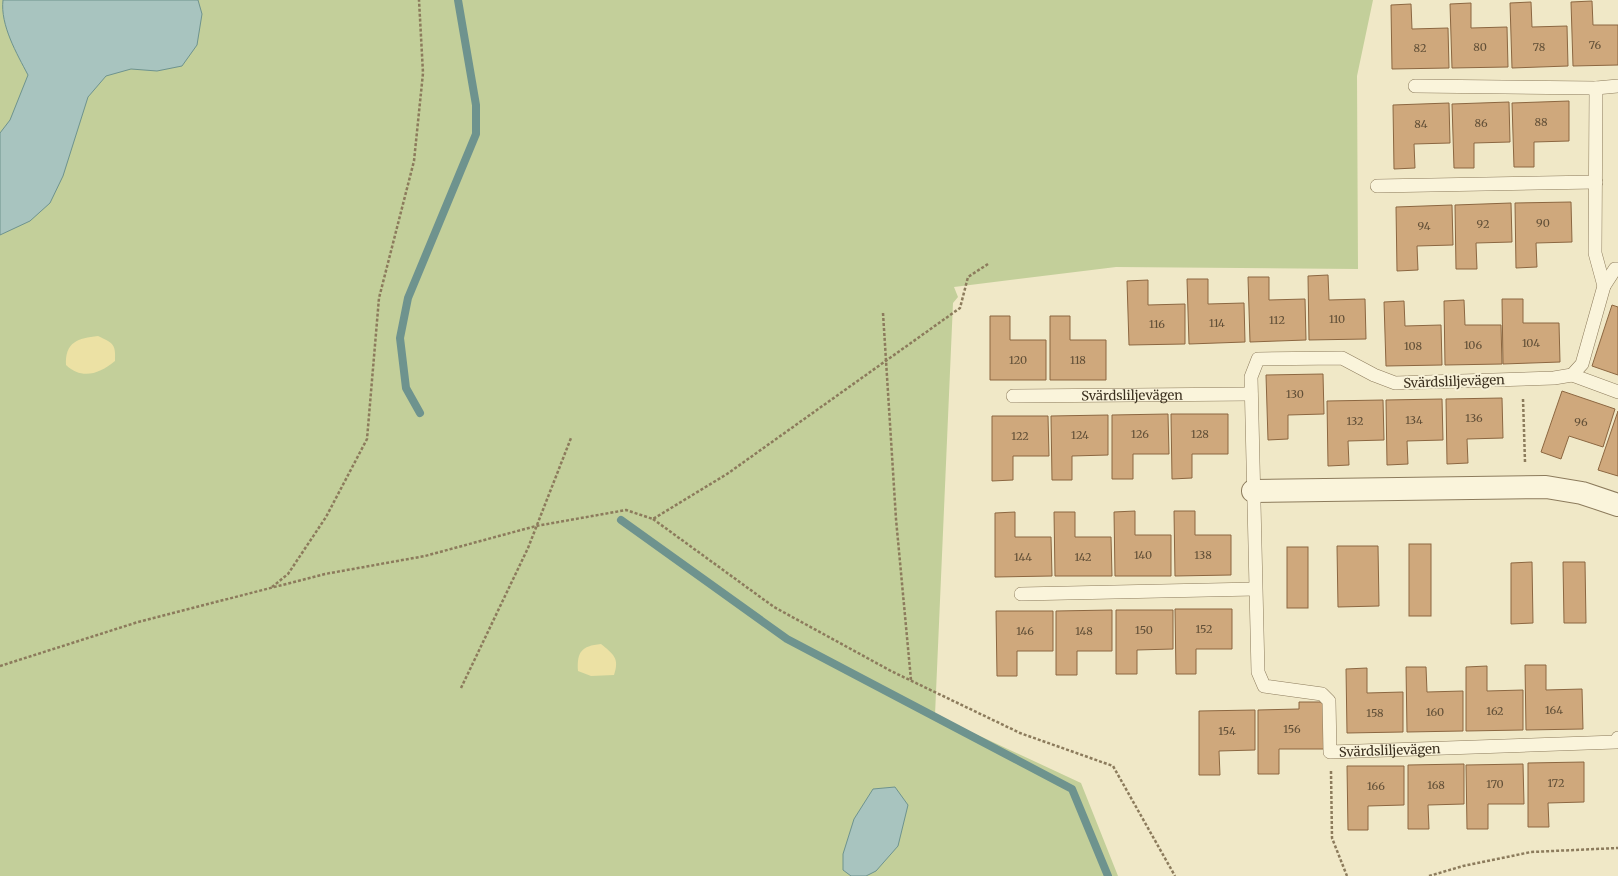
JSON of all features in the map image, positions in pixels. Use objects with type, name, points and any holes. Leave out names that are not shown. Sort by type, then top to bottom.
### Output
[{"type":"street","points":[[1253,491],[1546,487],[1582,493],[1618,505]]},
{"type":"lane","points":[[1415,86],[1596,88],[1618,86]]},
{"type":"lane","points":[[1596,88],[1595,253],[1604,286]]},
{"type":"lane","points":[[1377,186],[1596,182]]},
{"type":"lane","points":[[1618,269],[1615,269],[1604,286],[1582,364],[1572,375],[1618,392]]},
{"type":"lane","name":"Svärdsliljevägen","points":[[1572,375],[1554,378],[1395,383],[1374,375],[1342,358],[1258,359],[1250,377],[1258,672],[1264,686],[1322,694],[1329,701],[1330,752],[1616,742],[1618,738]]},
{"type":"lane","name":"Svärdsliljevägen","points":[[1013,396],[1251,394]]},
{"type":"lane","points":[[1021,594],[1255,589]]},
{"type":"path","points":[[270,588],[288,574],[326,517],[367,439],[379,298],[414,161],[423,73],[419,0]]},
{"type":"path","points":[[653,519],[727,474],[960,308],[968,277],[988,264]]},
{"type":"path","points":[[883,313],[896,519],[910,680]]},
{"type":"path","points":[[1522,378],[1525,487]]},
{"type":"path","points":[[461,688],[528,548],[571,438]]},
{"type":"path","points":[[0,666],[138,622],[325,574],[425,556],[536,526],[626,510],[653,519],[774,607],[910,680],[1020,733],[1113,766],[1175,876]]},
{"type":"path","points":[[1330,752],[1332,783],[1332,838],[1347,876]]},
{"type":"path","points":[[1429,876],[1463,866],[1531,852],[1618,848]]},
{"type":"green space","points":[[0,0],[1373,0],[1357,76],[1358,269],[1116,267],[954,287],[958,297],[953,303],[935,715],[1081,783],[1118,876],[0,876]]},
{"type":"sand","points":[[98,336],[107,340],[114,347],[115,361],[109,366],[90,374],[78,373],[66,365],[66,357],[70,346],[84,338]]},
{"type":"sand","points":[[601,644],[616,660],[614,675],[591,676],[578,671],[578,659],[582,651],[589,646]]},
{"type":"water","points":[[3,0],[198,0],[202,14],[197,45],[182,66],[157,71],[131,69],[106,76],[88,97],[63,176],[50,203],[30,221],[0,235],[0,133],[10,120],[28,75],[10,39],[4,19]]},
{"type":"water","points":[[895,787],[908,805],[898,846],[876,871],[866,876],[851,876],[843,870],[843,854],[854,819],[873,789]]},
{"type":"building","points":[[1592,1],[1593,25],[1618,25],[1618,65],[1573,66],[1571,2]]},
{"type":"building","points":[[1531,2],[1532,27],[1567,26],[1568,66],[1512,68],[1510,3]]},
{"type":"building","points":[[1471,3],[1471,28],[1507,27],[1508,67],[1452,68],[1450,4]]},
{"type":"building","points":[[1411,4],[1412,29],[1448,28],[1449,68],[1392,69],[1391,5]]},
{"type":"building","points":[[1569,101],[1569,141],[1534,142],[1534,167],[1514,167],[1512,103]]},
{"type":"building","points":[[1509,102],[1510,142],[1474,143],[1474,168],[1454,168],[1452,104]]},
{"type":"building","points":[[1449,103],[1450,143],[1414,144],[1415,168],[1394,169],[1393,105]]},
{"type":"building","points":[[1571,202],[1572,242],[1536,243],[1537,267],[1516,268],[1515,203]]},
{"type":"building","points":[[1511,203],[1512,242],[1476,243],[1477,269],[1456,269],[1455,205]]},
{"type":"building","points":[[1452,205],[1453,245],[1417,246],[1418,270],[1397,271],[1396,207]]},
{"type":"building","points":[[1328,275],[1329,300],[1365,299],[1366,339],[1309,340],[1308,276]]},
{"type":"building","points":[[1248,277],[1269,277],[1269,300],[1305,299],[1306,340],[1250,342]]},
{"type":"building","points":[[1187,279],[1208,279],[1208,304],[1244,303],[1245,342],[1189,344]]},
{"type":"building","points":[[1148,280],[1148,305],[1185,304],[1185,344],[1129,345],[1127,281]]},
{"type":"building","points":[[1502,299],[1523,299],[1523,323],[1559,323],[1560,362],[1503,364]]},
{"type":"building","points":[[1464,300],[1465,325],[1501,325],[1502,364],[1445,365],[1444,301]]},
{"type":"building","points":[[1404,301],[1405,326],[1441,325],[1442,365],[1386,366],[1384,302]]},
{"type":"building","points":[[1612,305],[1618,307],[1618,375],[1592,366]]},
{"type":"building","points":[[990,316],[1010,316],[1010,340],[1046,340],[1046,380],[990,380]]},
{"type":"building","points":[[1050,316],[1070,316],[1070,340],[1106,340],[1106,380],[1050,380]]},
{"type":"building","points":[[1323,374],[1324,414],[1288,415],[1288,439],[1268,440],[1266,375]]},
{"type":"building","points":[[1562,391],[1615,409],[1603,447],[1569,436],[1561,459],[1541,452]]},
{"type":"building","points":[[1502,398],[1503,438],[1467,439],[1468,463],[1447,464],[1446,399]]},
{"type":"building","points":[[1442,399],[1443,440],[1407,441],[1408,464],[1387,465],[1386,400]]},
{"type":"building","points":[[1383,400],[1384,440],[1348,441],[1349,465],[1328,466],[1327,401]]},
{"type":"building","points":[[1618,411],[1618,476],[1598,470]]},
{"type":"building","points":[[1168,414],[1169,454],[1133,454],[1133,479],[1112,479],[1112,415]]},
{"type":"building","points":[[1171,414],[1228,414],[1228,454],[1192,454],[1192,478],[1172,479]]},
{"type":"building","points":[[1108,415],[1108,455],[1072,456],[1072,480],[1052,480],[1051,416]]},
{"type":"building","points":[[992,416],[1048,416],[1049,456],[1013,456],[1013,480],[992,481]]},
{"type":"building","points":[[1135,511],[1135,535],[1171,535],[1171,576],[1115,576],[1114,512]]},
{"type":"building","points":[[1174,511],[1195,511],[1195,535],[1231,535],[1231,575],[1175,576]]},
{"type":"building","points":[[1015,512],[1015,537],[1051,537],[1052,576],[995,577],[995,513]]},
{"type":"building","points":[[1054,512],[1075,512],[1075,537],[1111,537],[1112,576],[1055,576]]},
{"type":"building","points":[[1409,544],[1431,544],[1431,616],[1409,616]]},
{"type":"building","points":[[1337,546],[1378,546],[1379,606],[1338,607]]},
{"type":"building","points":[[1287,547],[1308,547],[1308,608],[1287,608]]},
{"type":"building","points":[[1532,562],[1533,623],[1511,624],[1511,563]]},
{"type":"building","points":[[1563,562],[1585,562],[1586,623],[1564,623]]},
{"type":"building","points":[[1175,609],[1232,609],[1232,649],[1196,649],[1196,674],[1176,674]]},
{"type":"building","points":[[1112,610],[1112,651],[1077,651],[1077,675],[1056,675],[1056,611]]},
{"type":"building","points":[[1116,610],[1173,610],[1173,649],[1137,650],[1137,674],[1116,674]]},
{"type":"building","points":[[996,611],[1053,611],[1053,651],[1017,651],[1017,676],[997,676]]},
{"type":"building","points":[[1525,665],[1546,665],[1546,690],[1582,689],[1583,729],[1526,730]]},
{"type":"building","points":[[1487,666],[1487,691],[1523,690],[1523,730],[1466,731],[1466,667]]},
{"type":"building","points":[[1406,667],[1426,667],[1427,692],[1463,691],[1463,731],[1407,732]]},
{"type":"building","points":[[1367,668],[1367,693],[1403,692],[1403,732],[1347,733],[1346,669]]},
{"type":"building","points":[[1299,702],[1326,702],[1326,749],[1279,749],[1279,774],[1258,774],[1258,710],[1299,709]]},
{"type":"building","points":[[1255,710],[1255,750],[1219,751],[1220,775],[1199,775],[1199,711]]},
{"type":"building","points":[[1584,762],[1584,802],[1548,803],[1549,827],[1528,827],[1528,763]]},
{"type":"building","points":[[1464,764],[1464,804],[1428,805],[1429,829],[1408,829],[1408,765]]},
{"type":"building","points":[[1523,764],[1524,804],[1488,804],[1488,829],[1467,829],[1466,765]]},
{"type":"building","points":[[1347,766],[1404,766],[1404,805],[1368,806],[1368,830],[1348,830]]},
{"type":"waterway","points":[[420,413],[406,388],[400,338],[408,298],[476,134],[476,105],[458,0]]},
{"type":"waterway","points":[[621,520],[787,639],[1072,789],[1108,876]]}]
